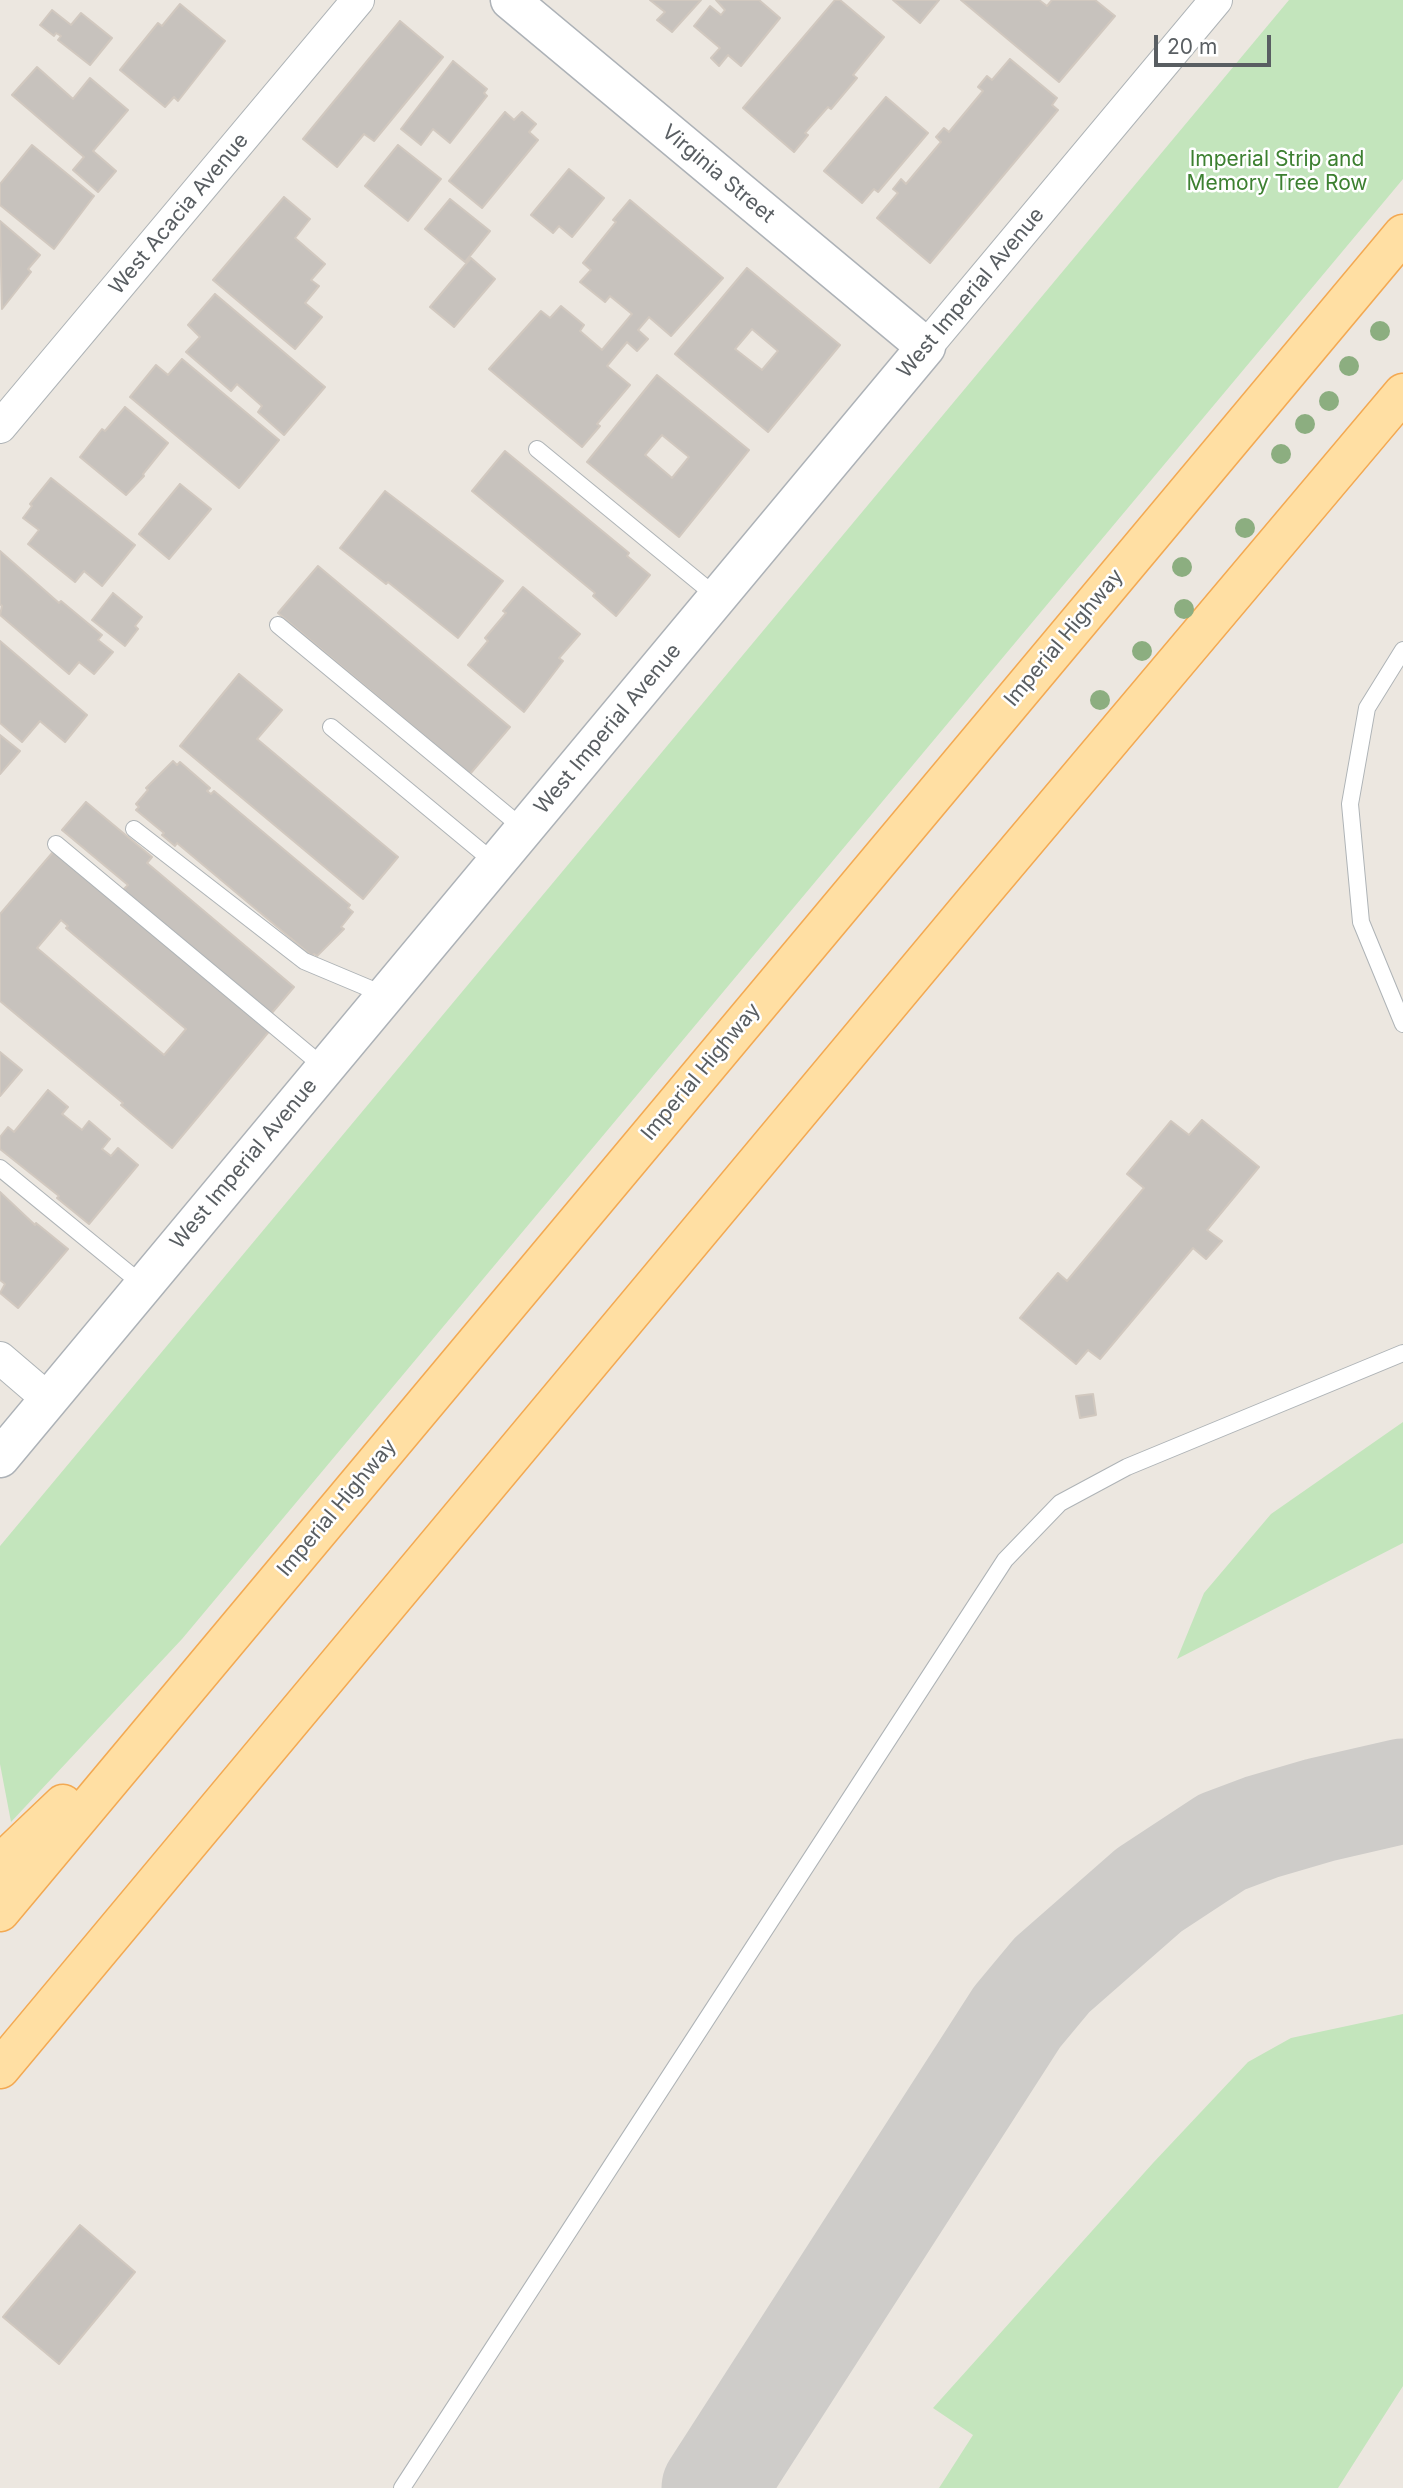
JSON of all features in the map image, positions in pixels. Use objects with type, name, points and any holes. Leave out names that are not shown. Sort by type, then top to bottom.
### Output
[{"type":"main road","name":"Imperial Highway","points":[[0,1912],[1403,234]]},
{"type":"main road","points":[[0,2069],[982,891],[1403,393]]},
{"type":"main road","points":[[0,1864],[56,1810],[167,1712]]},
{"type":"street","name":"West Acacia Avenue","points":[[0,427],[358,0]]},
{"type":"street","name":"Virginia Street","points":[[510,0],[926,347]]},
{"type":"street","name":"West Imperial Avenue","points":[[0,1458],[1216,0]]},
{"type":"street","points":[[0,1358],[48,1399]]},
{"type":"lane","points":[[537,449],[717,597]]},
{"type":"lane","points":[[278,625],[524,829]]},
{"type":"lane","points":[[1403,650],[1367,709],[1350,804],[1361,922],[1403,1024]]},
{"type":"lane","points":[[331,727],[495,863]]},
{"type":"lane","points":[[134,829],[304,961],[385,996]]},
{"type":"lane","points":[[56,844],[324,1068]]},
{"type":"lane","points":[[0,1168],[144,1284]]},
{"type":"lane","points":[[402,2488],[1005,1560],[1060,1503],[1127,1467],[1403,1353]]},
{"type":"green space","name":"Imperial Strip and Memory Tree Row","points":[[1289,0],[1403,0],[1403,179],[182,1639],[11,1822],[0,1764],[0,1546]]},
{"type":"green space","points":[[1403,1422],[1403,1543],[1177,1659],[1204,1593],[1271,1514]]},
{"type":"green space","points":[[1403,2014],[1403,2386],[1338,2488],[939,2488],[973,2435],[933,2408],[1153,2163],[1248,2062],[1291,2038]]},
{"type":"building","points":[[650,0],[701,0],[672,32],[657,20],[665,12]]},
{"type":"building","points":[[716,0],[759,0],[780,18],[741,66],[728,55],[719,66],[711,58],[720,48],[694,26],[710,6],[721,15],[725,10]]},
{"type":"building","points":[[835,0],[840,0],[884,37],[853,75],[857,78],[831,109],[828,107],[805,133],[808,135],[794,152],[743,108]]},
{"type":"building","points":[[893,0],[939,0],[920,23]]},
{"type":"building","points":[[961,0],[1039,0],[1047,6],[1052,0],[1095,0],[1115,16],[1059,82]]},
{"type":"building","points":[[180,4],[225,41],[178,101],[174,97],[165,107],[120,70],[158,23],[162,26]]},
{"type":"building","points":[[52,10],[71,25],[81,13],[112,38],[90,65],[58,40],[61,36],[56,33],[54,36],[40,25]]},
{"type":"building","points":[[400,21],[443,57],[374,141],[364,134],[337,167],[303,139]]},
{"type":"building","points":[[1010,59],[1057,98],[1052,105],[1058,110],[930,263],[877,218],[898,193],[893,189],[901,179],[906,184],[941,142],[936,137],[944,128],[949,132],[983,91],[978,87],[987,76],[992,80]]},
{"type":"building","points":[[453,61],[487,89],[484,93],[487,96],[450,143],[433,129],[421,145],[401,129]]},
{"type":"building","points":[[37,67],[73,99],[90,78],[128,110],[93,151],[116,171],[98,192],[73,170],[84,157],[12,95]]},
{"type":"building","points":[[886,97],[928,133],[878,192],[874,189],[862,203],[824,171]]},
{"type":"building","points":[[505,112],[514,120],[522,112],[536,124],[529,132],[538,140],[482,208],[449,181]]},
{"type":"building","points":[[32,145],[94,196],[54,249],[0,205],[0,184]]},
{"type":"building","points":[[398,145],[441,179],[408,221],[365,186]]},
{"type":"building","points":[[569,169],[604,198],[572,237],[559,226],[553,233],[531,215]]},
{"type":"building","points":[[284,197],[310,219],[295,238],[325,264],[311,280],[319,286],[305,303],[322,317],[295,349],[213,280]]},
{"type":"building","points":[[450,199],[490,231],[465,262],[425,229]]},
{"type":"building","points":[[630,200],[723,278],[671,336],[649,317],[638,330],[648,339],[637,351],[627,342],[607,366],[630,385],[597,424],[600,426],[582,447],[489,369],[541,311],[550,318],[561,306],[584,325],[580,331],[602,350],[632,314],[610,296],[605,302],[580,282],[591,270],[583,263]]},
{"type":"building","points":[[0,221],[40,255],[28,269],[31,272],[2,309]]},
{"type":"building","points":[[471,258],[495,279],[454,327],[430,307]]},
{"type":"building","points":[[747,268],[840,345],[768,432],[675,354]],"holes":[[[752,329],[778,351],[762,370],[735,349]]]},
{"type":"building","points":[[215,294],[325,387],[284,435],[258,412],[262,406],[237,384],[231,391],[186,352],[200,337],[188,325]]},
{"type":"building","points":[[182,359],[279,440],[239,488],[130,397],[156,365],[168,375]]},
{"type":"building","points":[[657,375],[749,450],[679,537],[587,462]],"holes":[[[662,435],[689,457],[672,478],[645,455]]]},
{"type":"building","points":[[125,407],[168,443],[126,495],[80,457],[102,429],[105,431]]},
{"type":"building","points":[[505,451],[629,553],[627,556],[650,575],[616,616],[593,596],[595,593],[472,491]]},
{"type":"building","points":[[51,478],[135,545],[102,586],[84,571],[75,582],[28,544],[39,530],[23,518],[32,506],[30,504]]},
{"type":"building","points":[[180,484],[211,509],[169,559],[139,534]]},
{"type":"building","points":[[385,491],[503,581],[458,638],[340,548]]},
{"type":"building","points":[[0,551],[59,603],[61,601],[102,635],[98,640],[113,652],[94,674],[79,662],[69,674],[0,615]]},
{"type":"building","points":[[318,566],[510,727],[470,774],[278,613]]},
{"type":"building","points":[[523,587],[580,634],[559,658],[563,661],[524,712],[468,665],[488,641],[485,638],[506,613],[503,611]]},
{"type":"building","points":[[113,593],[142,617],[135,626],[138,629],[125,646],[92,620]]},
{"type":"building","points":[[0,641],[87,715],[65,742],[40,721],[22,742],[0,723]]},
{"type":"building","points":[[239,674],[282,710],[257,739],[398,857],[363,899],[180,746]]},
{"type":"building","points":[[0,735],[20,751],[0,774]]},
{"type":"building","points":[[173,761],[177,765],[180,762],[210,788],[207,791],[211,794],[214,791],[350,905],[348,908],[353,912],[341,927],[344,929],[317,956],[312,956],[177,843],[175,846],[136,810],[139,807],[136,804],[148,790],[146,788]]},
{"type":"building","points":[[86,802],[152,857],[147,863],[294,987],[271,1014],[123,890],[128,885],[62,830]]},
{"type":"building","points":[[53,852],[271,1029],[172,1148],[121,1105],[123,1103],[0,1001],[0,914]],"holes":[[[61,920],[68,926],[66,928],[186,1029],[164,1055],[37,948]]]},
{"type":"building","points":[[0,1052],[22,1070],[0,1096]]},
{"type":"building","points":[[48,1090],[68,1107],[62,1114],[82,1130],[89,1121],[110,1139],[102,1149],[111,1156],[118,1148],[138,1165],[89,1224],[0,1149],[0,1137],[8,1127],[14,1132]]},
{"type":"building","points":[[1202,1120],[1259,1167],[1207,1230],[1222,1241],[1206,1259],[1193,1248],[1100,1359],[1088,1350],[1076,1364],[1020,1318],[1058,1273],[1067,1281],[1144,1188],[1127,1174],[1171,1121],[1189,1135]]},
{"type":"building","points":[[0,1192],[35,1225],[36,1223],[68,1249],[18,1308],[0,1293],[5,1284],[0,1280]]},
{"type":"building","points":[[1093,1394],[1096,1415],[1080,1418],[1076,1396]]},
{"type":"building","points":[[80,2225],[135,2272],[59,2364],[3,2317]]},
{"type":"taxiway","points":[[714,2488],[1017,2017],[1052,1975],[1149,1890],[1222,1842],[1320,1810],[1403,1791]]}]
